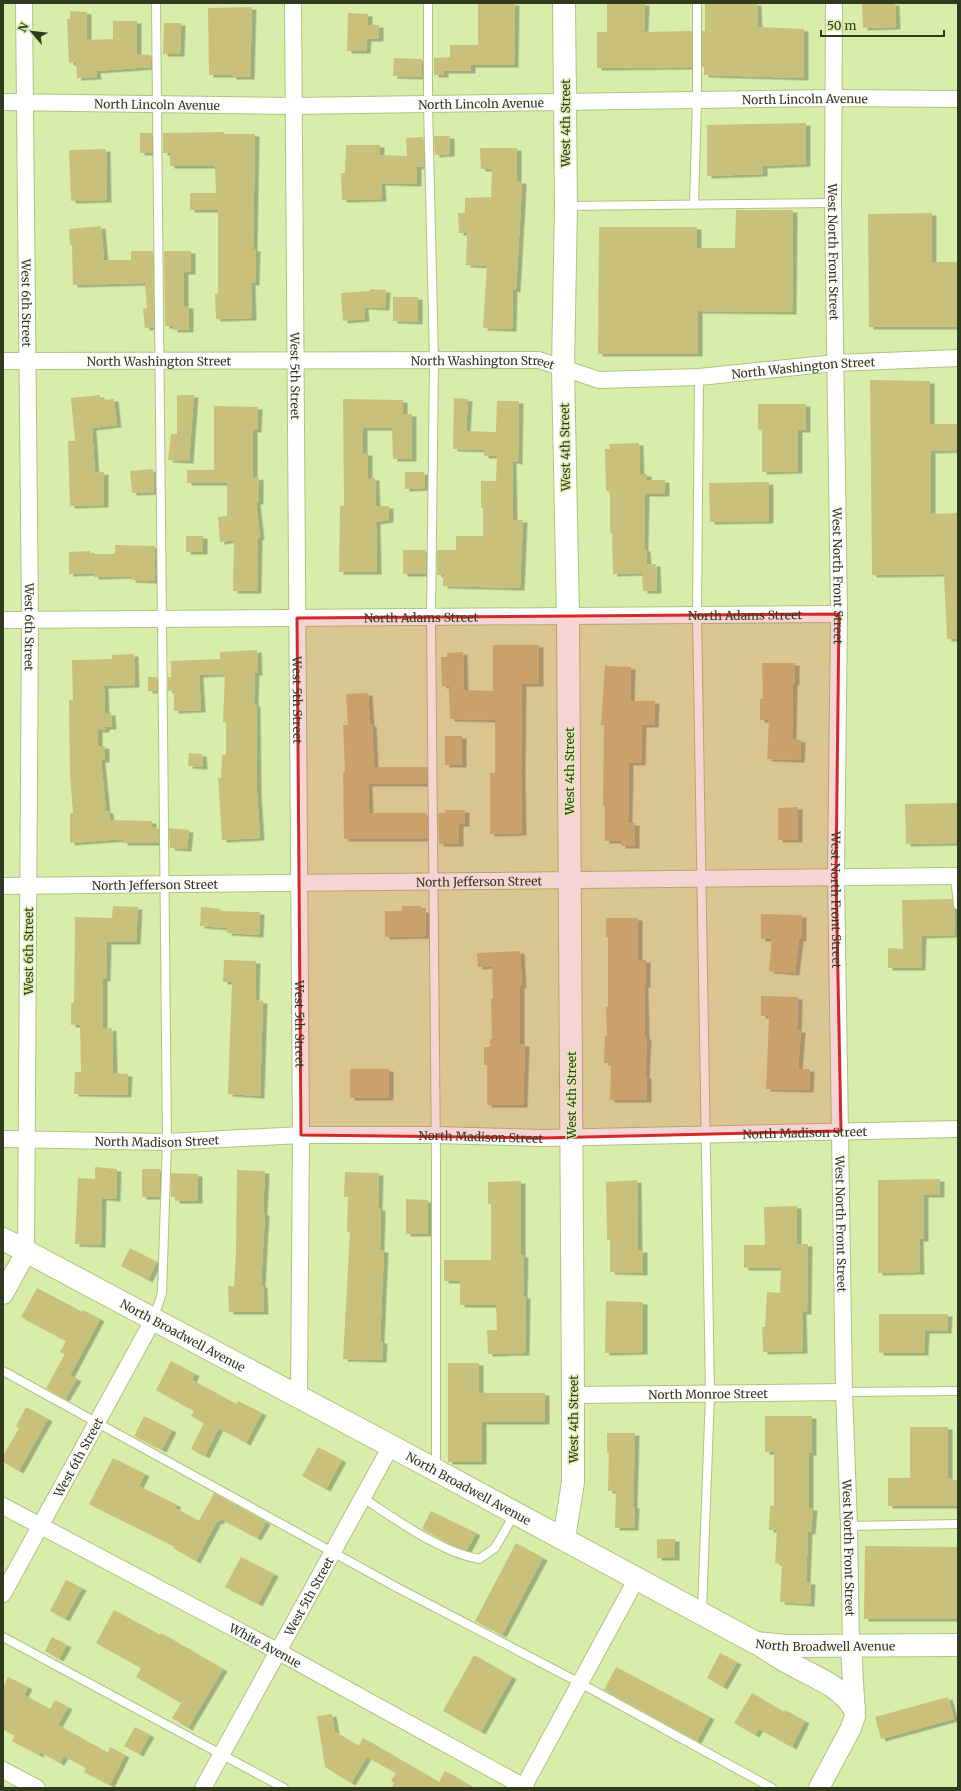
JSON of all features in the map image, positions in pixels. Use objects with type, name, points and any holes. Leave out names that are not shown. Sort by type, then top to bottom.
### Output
[{"type":"main road","name":"West 4th Street","points":[[564,3],[566,206],[563,368],[568,616],[573,1395],[573,1482],[564,1539]]},
{"type":"main road","name":"North Broadwell Avenue","points":[[3,1239],[436,1469],[756,1643],[786,1646],[958,1646]]},
{"type":"main road","points":[[756,1643],[788,1663],[840,1691],[848,1698],[854,1708]]},
{"type":"street","name":"West 6th Street","points":[[24,3],[30,620],[26,1252]]},
{"type":"street","name":"West 5th Street","points":[[293,3],[302,1135],[299,1397]]},
{"type":"street","name":"West North Front Street","points":[[819,1788],[852,1728],[854,1716],[844,1392],[836,876],[839,614],[833,203],[834,3]]},
{"type":"street","name":"North Lincoln Avenue","points":[[3,102],[293,106],[833,98],[958,99]]},
{"type":"street","name":"North Washington Street","points":[[3,361],[539,360],[599,380],[699,377],[835,363],[958,358]]},
{"type":"street","name":"North Adams Street","points":[[3,620],[839,614]]},
{"type":"street","name":"North Jefferson Street","points":[[3,886],[836,876],[955,876]]},
{"type":"street","name":"North Madison Street","points":[[3,1139],[167,1142],[302,1135],[435,1135],[571,1138],[841,1131],[958,1130]]},
{"type":"street","points":[[3,1294],[26,1252]]},
{"type":"street","name":"West 6th Street","points":[[3,1594],[98,1423],[153,1320]]},
{"type":"street","name":"North Monroe Street","points":[[573,1395],[844,1392]]},
{"type":"street","name":"West 5th Street","points":[[203,1788],[392,1446]]},
{"type":"street","name":"White Avenue","points":[[3,1506],[278,1652],[524,1788]]},
{"type":"street","points":[[524,1788],[637,1578]]},
{"type":"street","points":[[3,1770],[37,1788]]},
{"type":"lane","points":[[153,1320],[162,1293],[167,1142],[156,3]]},
{"type":"lane","points":[[428,3],[428,104],[434,361],[432,617],[436,1469]]},
{"type":"lane","points":[[694,205],[697,100],[697,3]]},
{"type":"lane","points":[[566,206],[833,203]]},
{"type":"lane","points":[[699,377],[697,615],[704,1134],[710,1394],[702,1614]]},
{"type":"lane","points":[[955,876],[958,905]]},
{"type":"lane","points":[[3,1371],[334,1552],[396,1588],[580,1683],[772,1788]]},
{"type":"lane","points":[[844,1392],[958,1391]]},
{"type":"lane","points":[[364,1498],[408,1527],[428,1538],[462,1556],[479,1559],[495,1548],[515,1512]]},
{"type":"lane","points":[[849,1526],[958,1524]]},
{"type":"lane","points":[[3,1637],[284,1788]]},
{"type":"highlighted area","points":[[839,614],[836,876],[841,1131],[543,1138],[301,1135],[297,618]]},
{"type":"building","points":[[478,3],[515,3],[514,65],[471,65],[471,71],[444,71],[444,75],[434,75],[434,58],[450,57],[450,45],[478,45]]},
{"type":"building","points":[[607,3],[645,3],[644,32],[692,31],[692,67],[597,68],[597,32],[607,32]]},
{"type":"building","points":[[705,3],[757,3],[758,27],[804,29],[804,78],[704,75],[704,67],[702,67],[702,31],[705,31]]},
{"type":"building","points":[[862,3],[895,3],[896,27],[863,28]]},
{"type":"building","points":[[252,7],[250,77],[209,75],[208,8]]},
{"type":"building","points":[[70,11],[87,12],[87,40],[113,39],[113,21],[137,21],[137,54],[151,55],[151,67],[96,71],[97,77],[77,78],[76,62],[69,63],[67,19],[70,19]]},
{"type":"building","points":[[348,13],[368,14],[368,25],[379,25],[379,39],[367,39],[366,51],[347,51]]},
{"type":"building","points":[[164,23],[181,23],[180,54],[163,54]]},
{"type":"building","points":[[394,58],[422,59],[422,77],[393,76]]},
{"type":"building","points":[[806,123],[806,164],[763,166],[763,174],[707,176],[707,125]]},
{"type":"building","points":[[224,132],[224,134],[255,134],[253,249],[256,249],[255,283],[251,283],[252,318],[216,319],[215,294],[218,294],[218,210],[190,210],[190,193],[216,193],[215,166],[170,166],[170,153],[163,153],[163,133]]},
{"type":"building","points":[[140,133],[152,133],[152,153],[140,153]]},
{"type":"building","points":[[434,136],[450,136],[450,154],[435,155]]},
{"type":"building","points":[[423,137],[424,166],[417,167],[417,184],[381,183],[382,199],[342,200],[341,173],[345,173],[346,145],[380,145],[380,155],[407,156],[406,138]]},
{"type":"building","points":[[480,148],[517,148],[517,181],[522,181],[516,290],[513,289],[512,329],[483,328],[487,266],[466,265],[467,233],[459,233],[458,213],[465,213],[465,198],[491,197],[492,169],[481,169]]},
{"type":"building","points":[[106,149],[107,200],[71,201],[69,150]]},
{"type":"building","points":[[736,210],[793,210],[792,312],[698,311],[698,354],[598,354],[599,227],[697,227],[697,248],[735,248]]},
{"type":"building","points":[[932,213],[932,262],[958,262],[958,327],[869,327],[868,214]]},
{"type":"building","points":[[101,226],[104,260],[131,260],[131,251],[153,251],[154,327],[145,328],[143,309],[147,308],[145,283],[73,285],[72,245],[70,245],[69,229]]},
{"type":"building","points":[[164,251],[191,251],[191,272],[184,272],[184,306],[189,306],[189,330],[173,330],[173,326],[165,326]]},
{"type":"building","points":[[370,289],[386,290],[385,308],[364,307],[365,319],[343,321],[341,293],[370,291]]},
{"type":"building","points":[[393,297],[418,297],[418,322],[393,321]]},
{"type":"building","points":[[870,380],[930,381],[930,424],[958,424],[958,450],[931,451],[931,514],[958,513],[958,639],[947,639],[944,574],[872,575]]},
{"type":"building","points":[[100,395],[100,400],[114,399],[117,425],[92,428],[95,473],[104,472],[104,505],[70,506],[68,441],[75,441],[71,398]]},
{"type":"building","points":[[177,395],[194,395],[189,461],[168,460],[171,434],[177,434]]},
{"type":"building","points":[[454,398],[468,399],[466,431],[496,432],[497,401],[519,401],[518,462],[512,461],[513,520],[523,520],[520,588],[443,586],[443,575],[437,575],[437,550],[456,550],[456,536],[483,536],[481,481],[496,481],[497,456],[484,456],[484,450],[453,449]]},
{"type":"building","points":[[343,399],[403,400],[403,414],[412,414],[412,459],[393,459],[392,428],[363,428],[363,453],[368,453],[368,478],[375,478],[376,506],[389,506],[389,520],[376,522],[377,572],[339,572],[340,506],[344,506]]},
{"type":"building","points":[[758,404],[806,404],[806,430],[798,430],[798,471],[762,472],[762,430],[758,430]]},
{"type":"building","points":[[214,406],[258,407],[257,430],[253,430],[253,478],[259,477],[259,502],[256,502],[260,537],[258,538],[257,591],[233,591],[234,540],[220,542],[218,517],[227,516],[227,483],[187,483],[187,470],[214,470]]},
{"type":"building","points":[[639,443],[640,474],[647,474],[647,480],[665,480],[665,494],[645,494],[644,549],[646,549],[647,564],[656,564],[657,591],[643,591],[642,573],[613,574],[612,533],[610,533],[610,494],[609,491],[606,491],[605,449],[610,449],[609,444]]},
{"type":"building","points":[[153,469],[154,492],[132,493],[130,471]]},
{"type":"building","points":[[405,472],[424,472],[425,488],[405,489]]},
{"type":"building","points":[[769,482],[769,521],[710,522],[709,483]]},
{"type":"building","points":[[186,536],[203,536],[203,552],[186,552]]},
{"type":"building","points":[[115,545],[155,546],[154,581],[131,580],[131,576],[94,577],[94,573],[69,574],[69,552],[90,551],[90,554],[115,554]]},
{"type":"building","points":[[403,550],[426,550],[426,574],[403,574]]},
{"type":"building","points":[[493,645],[539,645],[539,684],[522,684],[522,833],[490,834],[490,773],[495,773],[495,720],[450,719],[449,686],[442,686],[441,657],[447,657],[447,653],[463,652],[464,690],[493,691]]},
{"type":"building","points":[[257,650],[258,673],[255,673],[254,704],[256,704],[257,792],[260,838],[222,840],[218,778],[221,778],[222,755],[226,755],[226,722],[223,722],[225,674],[199,675],[201,710],[174,711],[174,691],[168,691],[168,677],[171,677],[171,661],[220,659],[220,652]]},
{"type":"building","points":[[134,654],[135,685],[104,686],[105,713],[111,713],[112,727],[105,727],[105,730],[98,730],[98,746],[105,746],[105,760],[101,760],[106,811],[109,811],[110,820],[152,821],[152,827],[158,828],[159,843],[123,843],[123,839],[70,843],[70,813],[73,813],[70,775],[69,700],[73,700],[72,660],[112,659],[112,655]]},
{"type":"building","points":[[762,663],[795,663],[795,683],[793,683],[792,739],[801,740],[800,760],[767,759],[769,720],[760,720],[760,699],[763,699]]},
{"type":"building","points":[[605,666],[631,667],[630,701],[655,701],[654,725],[642,725],[641,763],[629,763],[628,823],[635,823],[635,846],[621,846],[621,841],[605,841],[605,806],[603,806],[604,725],[601,725]]},
{"type":"building","points":[[148,677],[157,677],[157,691],[148,691]]},
{"type":"building","points":[[368,693],[370,724],[372,724],[374,767],[427,767],[427,784],[368,784],[369,813],[427,813],[428,839],[344,839],[343,773],[345,771],[343,725],[348,725],[346,694]]},
{"type":"building","points":[[445,736],[462,736],[462,765],[445,765]]},
{"type":"building","points":[[189,753],[202,754],[203,767],[188,766]]},
{"type":"building","points":[[958,803],[958,843],[906,844],[905,804]]},
{"type":"building","points":[[798,807],[798,840],[778,840],[778,808]]},
{"type":"building","points":[[445,810],[465,810],[465,824],[459,824],[459,844],[439,844],[438,813],[445,813]]},
{"type":"building","points":[[169,828],[189,830],[187,849],[170,848]]},
{"type":"building","points":[[952,899],[955,935],[922,936],[921,968],[888,968],[888,948],[903,949],[902,900]]},
{"type":"building","points":[[113,906],[138,907],[136,942],[107,942],[106,979],[103,979],[103,1029],[112,1028],[113,1073],[128,1074],[127,1095],[74,1094],[75,1072],[81,1072],[80,1025],[71,1025],[71,1003],[74,1003],[75,917],[112,918]]},
{"type":"building","points":[[402,906],[421,906],[421,910],[426,910],[426,936],[385,937],[385,911],[402,911]]},
{"type":"building","points":[[201,907],[221,909],[220,911],[260,912],[259,935],[227,933],[227,928],[200,926]]},
{"type":"building","points":[[761,914],[802,915],[802,939],[799,939],[795,973],[769,971],[772,939],[761,939]]},
{"type":"building","points":[[606,918],[638,918],[638,960],[646,960],[646,985],[644,985],[645,1037],[647,1037],[645,1076],[647,1076],[647,1100],[610,1100],[611,1063],[604,1063],[605,1036],[607,1036],[606,1007],[608,1007],[608,937],[606,937]]},
{"type":"building","points":[[520,951],[522,986],[520,986],[520,1044],[525,1044],[523,1105],[487,1105],[487,1065],[484,1065],[484,1047],[490,1047],[490,1039],[492,1039],[492,966],[478,967],[477,953]]},
{"type":"building","points":[[224,960],[256,961],[255,1000],[263,1001],[260,1096],[228,1094],[232,982],[223,982]]},
{"type":"building","points":[[761,996],[798,997],[797,1030],[801,1030],[798,1069],[810,1069],[809,1090],[766,1089],[769,1016],[761,1016]]},
{"type":"building","points":[[350,1069],[389,1069],[389,1098],[350,1098]]},
{"type":"building","points":[[95,1167],[117,1169],[116,1199],[102,1198],[101,1245],[75,1244],[78,1178],[95,1179]]},
{"type":"building","points":[[142,1169],[160,1169],[160,1197],[142,1197]]},
{"type":"building","points":[[237,1170],[265,1171],[263,1213],[265,1213],[261,1285],[263,1285],[264,1312],[229,1312],[228,1286],[234,1286],[236,1251]]},
{"type":"building","points":[[345,1172],[379,1173],[378,1208],[381,1208],[380,1250],[384,1250],[380,1341],[383,1341],[382,1360],[343,1359],[350,1232],[347,1232],[348,1197],[344,1197]]},
{"type":"building","points":[[171,1173],[198,1174],[198,1201],[175,1201],[175,1197],[171,1197]]},
{"type":"building","points":[[940,1179],[940,1195],[924,1195],[924,1239],[919,1239],[920,1272],[878,1273],[878,1180]]},
{"type":"building","points":[[637,1180],[638,1250],[643,1250],[643,1273],[610,1272],[610,1240],[607,1240],[606,1182]]},
{"type":"building","points":[[521,1181],[521,1255],[524,1255],[523,1296],[526,1296],[525,1353],[488,1354],[487,1330],[497,1330],[496,1305],[460,1305],[460,1281],[444,1281],[444,1260],[491,1260],[491,1204],[488,1204],[488,1182]]},
{"type":"building","points":[[406,1199],[428,1200],[428,1234],[406,1234]]},
{"type":"building","points":[[797,1206],[797,1244],[808,1244],[807,1312],[802,1312],[803,1351],[763,1352],[762,1327],[765,1327],[767,1292],[780,1293],[781,1268],[744,1268],[744,1245],[765,1245],[764,1207]]},
{"type":"building","points":[[130,1248],[157,1262],[148,1280],[121,1266]]},
{"type":"building","points":[[37,1288],[82,1312],[83,1310],[100,1319],[70,1375],[77,1379],[65,1399],[46,1388],[65,1354],[60,1352],[66,1341],[21,1317]]},
{"type":"building","points":[[606,1301],[643,1302],[643,1352],[605,1353]]},
{"type":"building","points":[[879,1314],[948,1314],[947,1331],[925,1331],[924,1353],[879,1353]]},
{"type":"building","points":[[171,1361],[195,1374],[192,1380],[236,1404],[238,1401],[262,1413],[246,1443],[219,1428],[205,1456],[191,1449],[204,1423],[191,1416],[194,1411],[156,1390]]},
{"type":"building","points":[[448,1363],[479,1363],[479,1393],[545,1393],[545,1422],[482,1422],[482,1462],[448,1462]]},
{"type":"building","points":[[26,1407],[48,1419],[19,1471],[3,1462],[3,1456],[19,1428],[16,1426]]},
{"type":"building","points":[[144,1416],[172,1430],[162,1450],[134,1436]]},
{"type":"building","points":[[765,1416],[812,1416],[812,1453],[809,1453],[809,1508],[813,1508],[811,1532],[808,1532],[806,1582],[811,1582],[810,1604],[780,1602],[782,1564],[775,1563],[777,1530],[769,1530],[770,1506],[774,1506],[774,1452],[765,1452]]},
{"type":"building","points":[[910,1427],[948,1427],[948,1478],[958,1481],[958,1506],[888,1506],[888,1478],[910,1478]]},
{"type":"building","points":[[607,1433],[635,1433],[633,1506],[635,1506],[634,1528],[615,1528],[616,1491],[608,1491],[609,1453],[607,1453]]},
{"type":"building","points":[[318,1447],[342,1460],[326,1489],[302,1476]]},
{"type":"building","points":[[113,1458],[145,1474],[139,1486],[177,1505],[175,1508],[199,1521],[214,1493],[266,1522],[257,1538],[221,1519],[219,1522],[217,1521],[196,1561],[173,1548],[174,1546],[89,1504]]},
{"type":"building","points":[[431,1511],[476,1533],[467,1550],[451,1545],[422,1529]]},
{"type":"building","points":[[657,1539],[675,1539],[675,1558],[657,1558]]},
{"type":"building","points":[[516,1543],[543,1558],[502,1635],[475,1621]]},
{"type":"building","points":[[865,1546],[958,1547],[958,1619],[864,1619]]},
{"type":"building","points":[[241,1557],[274,1574],[258,1604],[225,1587]]},
{"type":"building","points":[[66,1580],[82,1588],[65,1619],[50,1611]]},
{"type":"building","points":[[114,1610],[160,1635],[161,1633],[223,1669],[188,1728],[172,1718],[181,1703],[136,1677],[141,1668],[96,1643]]},
{"type":"building","points":[[52,1637],[67,1645],[59,1659],[45,1651]]},
{"type":"building","points":[[720,1653],[737,1662],[723,1687],[707,1678]]},
{"type":"building","points":[[474,1655],[512,1677],[481,1732],[443,1711]]},
{"type":"building","points":[[616,1667],[710,1717],[697,1741],[604,1690]]},
{"type":"building","points":[[8,1677],[28,1687],[24,1695],[50,1709],[55,1700],[68,1707],[58,1725],[108,1753],[110,1747],[125,1755],[110,1785],[84,1772],[86,1768],[64,1756],[60,1763],[40,1752],[39,1755],[12,1741],[15,1736],[3,1729],[3,1687]]},
{"type":"building","points":[[752,1693],[784,1712],[785,1710],[805,1721],[792,1747],[759,1729],[755,1735],[734,1723]]},
{"type":"building","points":[[948,1697],[954,1719],[881,1739],[875,1717]]},
{"type":"building","points":[[332,1714],[335,1732],[359,1746],[363,1738],[439,1782],[445,1771],[475,1788],[392,1788],[394,1783],[391,1781],[396,1773],[367,1757],[351,1783],[325,1767],[317,1716]]},
{"type":"building","points":[[135,1727],[150,1735],[139,1754],[124,1746]]}]
